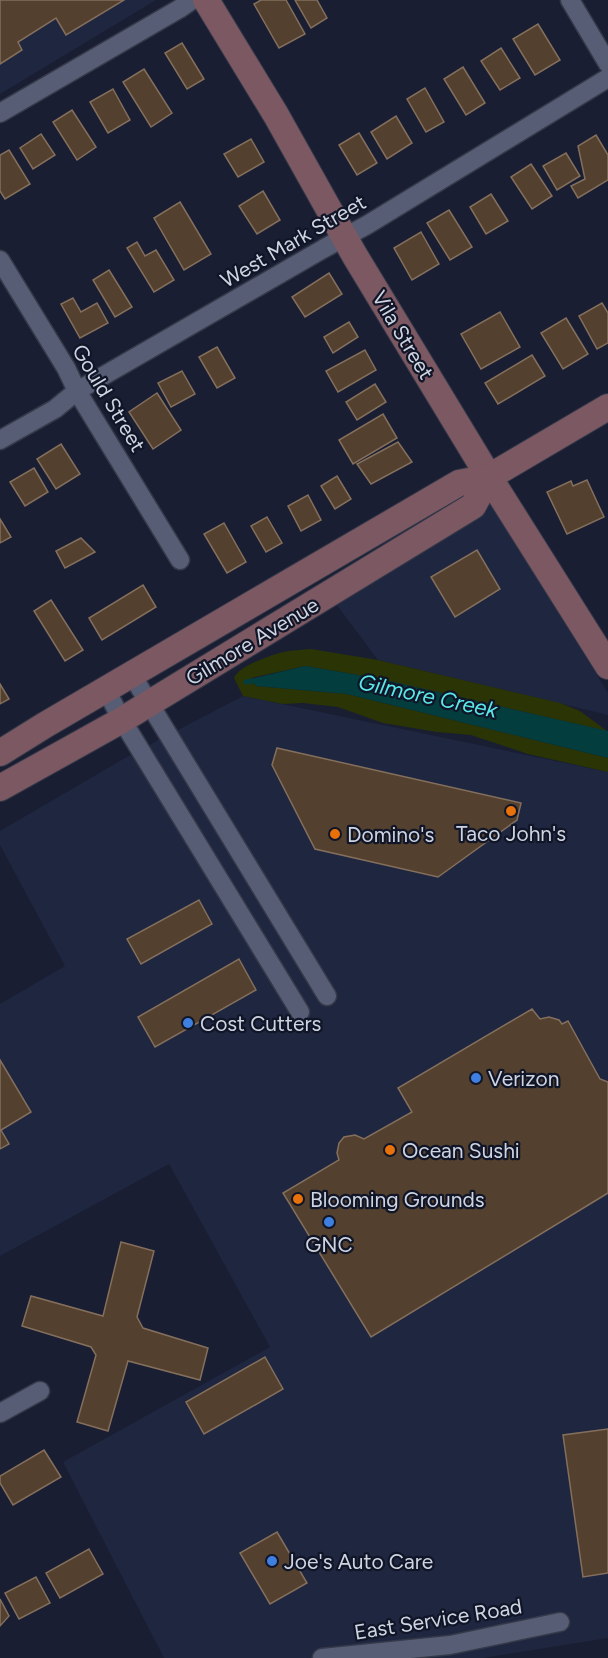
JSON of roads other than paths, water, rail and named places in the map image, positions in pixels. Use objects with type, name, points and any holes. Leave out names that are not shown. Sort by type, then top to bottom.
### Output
[{"type":"street","points":[[0,113],[192,0]]},
{"type":"street","name":"Vila Street","points":[[207,0],[276,115],[344,238],[489,477],[608,666]]},
{"type":"street","points":[[570,0],[608,64]]},
{"type":"street","name":"West Mark Street","points":[[0,440],[55,409],[77,391],[344,238],[608,78]]},
{"type":"street","name":"Gould Street","points":[[0,260],[180,560]]},
{"type":"street","name":"Gilmore Avenue","points":[[0,753],[459,483],[489,477],[608,407]]},
{"type":"street","name":"Gilmore Avenue","points":[[0,788],[149,704],[473,506],[489,477]]},
{"type":"street","points":[[132,675],[327,996]]},
{"type":"street","points":[[106,690],[300,1012]]},
{"type":"street","points":[[0,1413],[40,1391]]},
{"type":"street","name":"East Service Road","points":[[322,1658],[450,1645],[560,1622]]},
{"type":"water","points":[[305,666],[376,678],[608,731],[608,758],[347,694],[256,686],[251,679]]},
{"type":"waterway","name":"Gilmore Creek","points":[[246,682],[259,680]]},
{"type":"place","name":"Taco John's","points":[[511,811]]},
{"type":"place","name":"Domino's","points":[[335,834]]},
{"type":"place","name":"Cost Cutters","points":[[188,1023]]},
{"type":"place","name":"Verizon","points":[[476,1078]]},
{"type":"place","name":"Ocean Sushi","points":[[390,1150]]},
{"type":"place","name":"Blooming Grounds","points":[[298,1199]]},
{"type":"place","name":"GNC","points":[[329,1222]]},
{"type":"place","name":"Joe's Auto Care","points":[[272,1561]]}]
